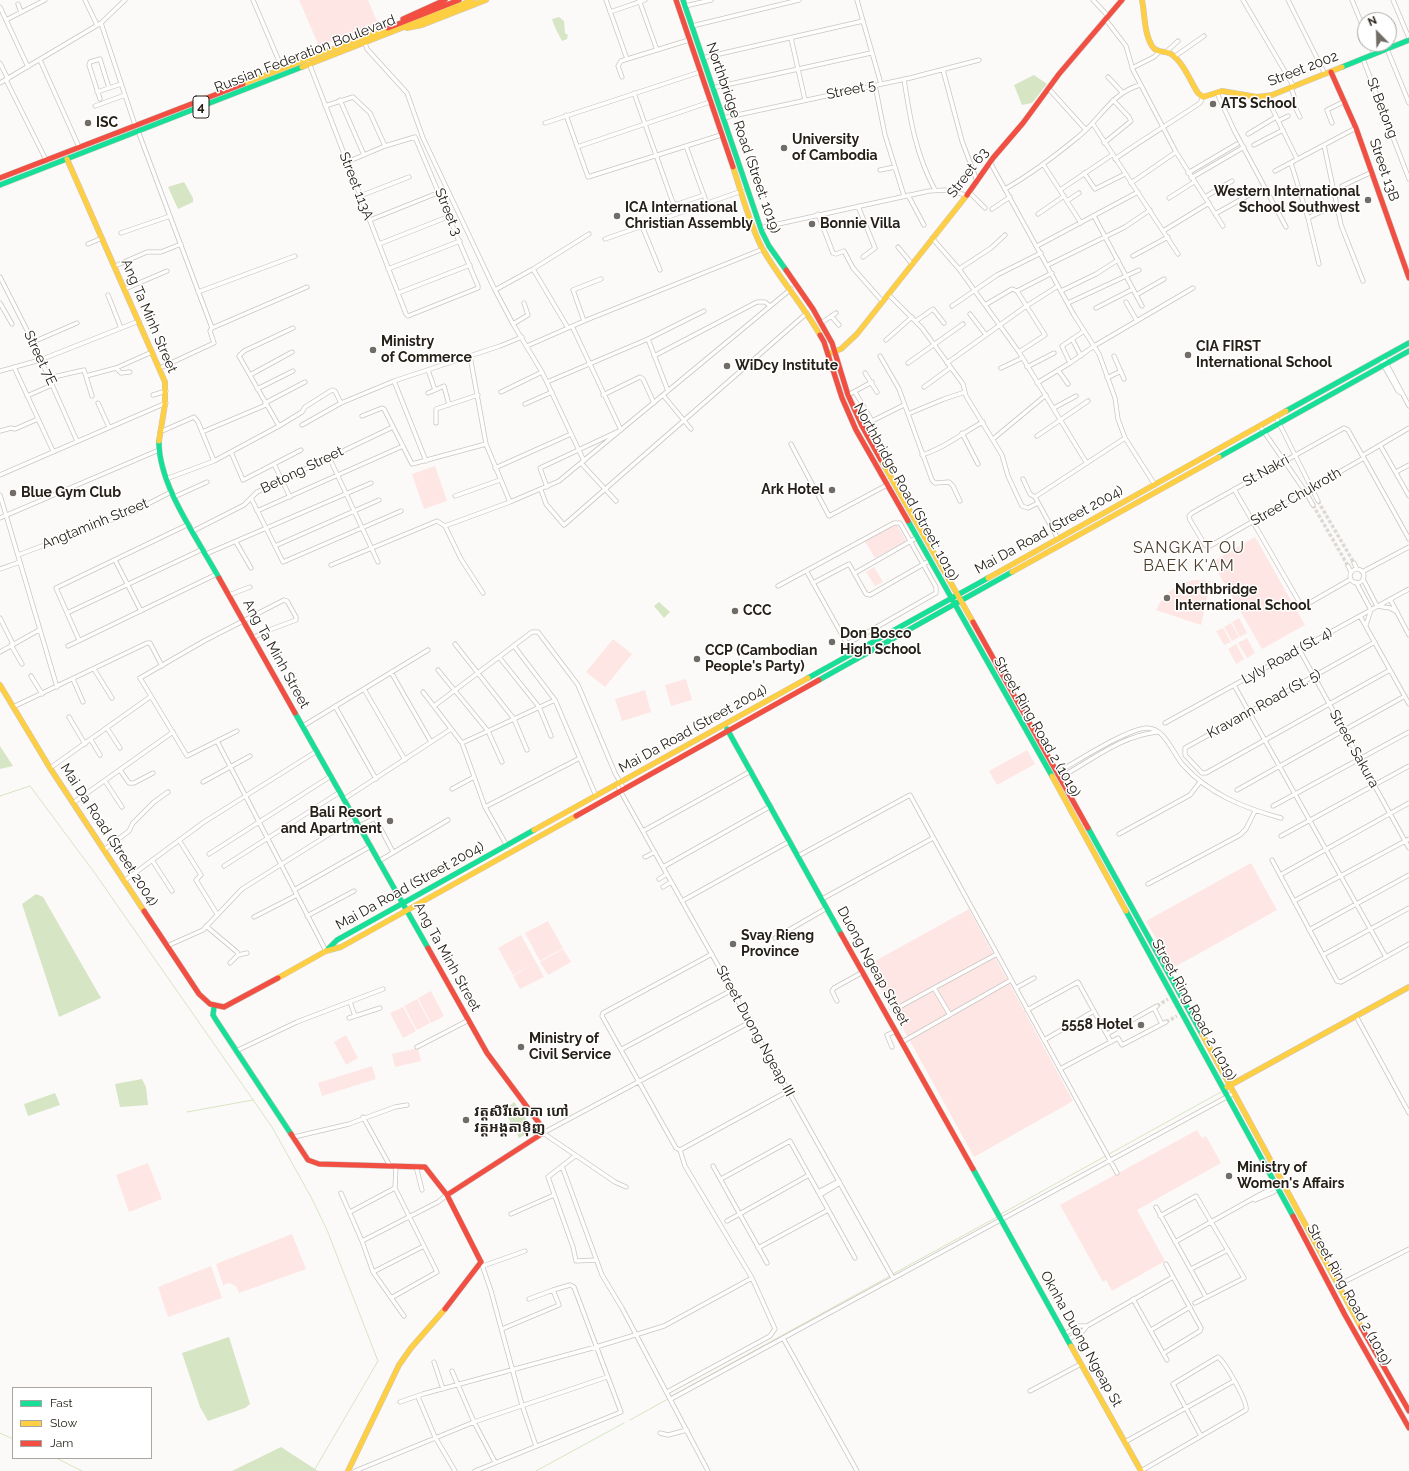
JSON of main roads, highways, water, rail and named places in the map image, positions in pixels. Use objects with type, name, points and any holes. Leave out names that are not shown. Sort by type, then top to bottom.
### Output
[{"type":"main road","name":"Russian Federation Boulevard","points":[[0,178],[398,23],[410,15],[445,0]]},
{"type":"main road","name":"4","points":[[398,23],[459,0]]},
{"type":"main road","name":"4","points":[[401,29],[473,0]]},
{"type":"main road","name":"Russian Federation Boulevard","points":[[0,185],[401,29],[422,25],[486,0]]},
{"type":"main road","name":"Northbridge Road (Street: 1019)","points":[[676,0],[720,135],[740,192],[763,249],[808,313],[816,327],[828,354],[848,414],[954,606]]},
{"type":"main road","name":"Northbridge Road (Street: 1019)","points":[[683,0],[760,228],[769,246],[821,323],[835,352],[848,395],[862,426],[960,602]]},
{"type":"main road","name":"Street 63","points":[[828,354],[835,352],[854,337],[968,194],[990,162],[1023,123],[1048,88],[1122,0]]},
{"type":"main road","name":"Street 2002","points":[[1142,0],[1153,48],[1159,52],[1166,52],[1174,57],[1198,93],[1203,97],[1227,92],[1243,95],[1266,96],[1331,72],[1409,39]]},
{"type":"main road","name":"Street 13B","points":[[1331,72],[1356,128],[1408,275]]},
{"type":"main road","name":"Ang Ta Minh Street","points":[[67,159],[160,368],[166,391],[166,402],[160,432],[159,450],[166,479],[172,494],[487,1053],[539,1123],[543,1133],[447,1195]]},
{"type":"main road","points":[[17,171],[19,177]]},
{"type":"main road","name":"Mai Da Road (Street 2004)","points":[[326,951],[337,940],[957,596],[1409,342]]},
{"type":"main road","name":"Mai Da Road (Street 2004)","points":[[0,685],[50,768],[204,1000],[214,1007],[227,1006],[326,951],[341,947],[1409,351]]},
{"type":"main road","points":[[1229,443],[1233,450]]},
{"type":"main road","points":[[1196,462],[1200,468]]},
{"type":"main road","name":"Street Ring Road 2 (1019)","points":[[960,602],[1057,772],[1284,1183],[1338,1285],[1409,1411]]},
{"type":"main road","name":"Street Ring Road 2 (1019)","points":[[954,606],[1052,778],[1171,998],[1228,1096],[1278,1187],[1338,1303],[1409,1428]]},
{"type":"main road","name":"Duong Ngeap Street","points":[[725,725],[1000,1218]]},
{"type":"main road","points":[[1224,1089],[1409,988]]},
{"type":"main road","points":[[214,1007],[214,1015],[216,1020],[308,1160],[319,1164],[425,1167],[447,1195],[482,1264],[433,1325],[411,1348],[399,1365],[348,1471]]},
{"type":"main road","name":"Oknha Duong Ngeap St","points":[[1000,1218],[1141,1471]]},
{"type":"waterway","points":[[0,796],[30,786],[94,872],[272,1127],[311,1197],[327,1230],[378,1361],[315,1469]]},
{"type":"waterway","points":[[1001,1214],[1221,1092]]},
{"type":"waterway","points":[[187,1112],[253,1100]]},
{"type":"waterway","points":[[893,1274],[997,1217]]},
{"type":"waterway","points":[[670,1397],[890,1276]]},
{"type":"waterway","points":[[630,1420],[668,1399]]},
{"type":"waterway","points":[[536,1471],[624,1423]]},
{"type":"waterway","points":[[0,1433],[12,1439]]},
{"type":"waterway","points":[[58,1459],[82,1471]]},
{"type":"tunnel","points":[[1318,501],[1354,563]]},
{"type":"tunnel","points":[[1313,505],[1348,566]]},
{"type":"tunnel","points":[[1157,1006],[1168,999]]},
{"type":"tunnel","points":[[1166,1022],[1177,1016]]},
{"type":"place","name":"ATS School","points":[[1213,104]]},
{"type":"place","name":"ISC","points":[[88,123]]},
{"type":"place","name":"University of Cambodia","points":[[784,148]]},
{"type":"place","name":"Western International School Southwest","points":[[1368,200]]},
{"type":"place","name":"ICA International Christian Assembly","points":[[617,216]]},
{"type":"place","name":"Bonnie Villa","points":[[812,224]]},
{"type":"place","name":"Ministry of Commerce","points":[[373,350]]},
{"type":"place","name":"CIA FIRST International School","points":[[1188,355]]},
{"type":"place","name":"WiDcy Institute","points":[[727,366]]},
{"type":"place","name":"Ark Hotel","points":[[832,490]]},
{"type":"place","name":"Blue Gym Club","points":[[13,493]]},
{"type":"place","name":"Northbridge International School","points":[[1167,598]]},
{"type":"place","name":"CCC","points":[[735,611]]},
{"type":"place","name":"Don Bosco High School","points":[[832,642]]},
{"type":"place","name":"CCP (Cambodian People's Party)","points":[[697,659]]},
{"type":"place","name":"Bali Resort and Apartment","points":[[390,821]]},
{"type":"place","name":"Svay Rieng Province","points":[[733,944]]},
{"type":"place","name":"5558 Hotel","points":[[1141,1025]]},
{"type":"place","name":"Ministry of Civil Service","points":[[521,1047]]},
{"type":"place","name":"វត្តសិរីសោភា ហៅ វត្តអង្តតាម៉ិញ","points":[[466,1120]]},
{"type":"place","name":"Ministry of Women's Affairs","points":[[1229,1176]]},
{"type":"district","name":"SANGKAT OU BAEK K'AM","points":[[1189,557]]}]
